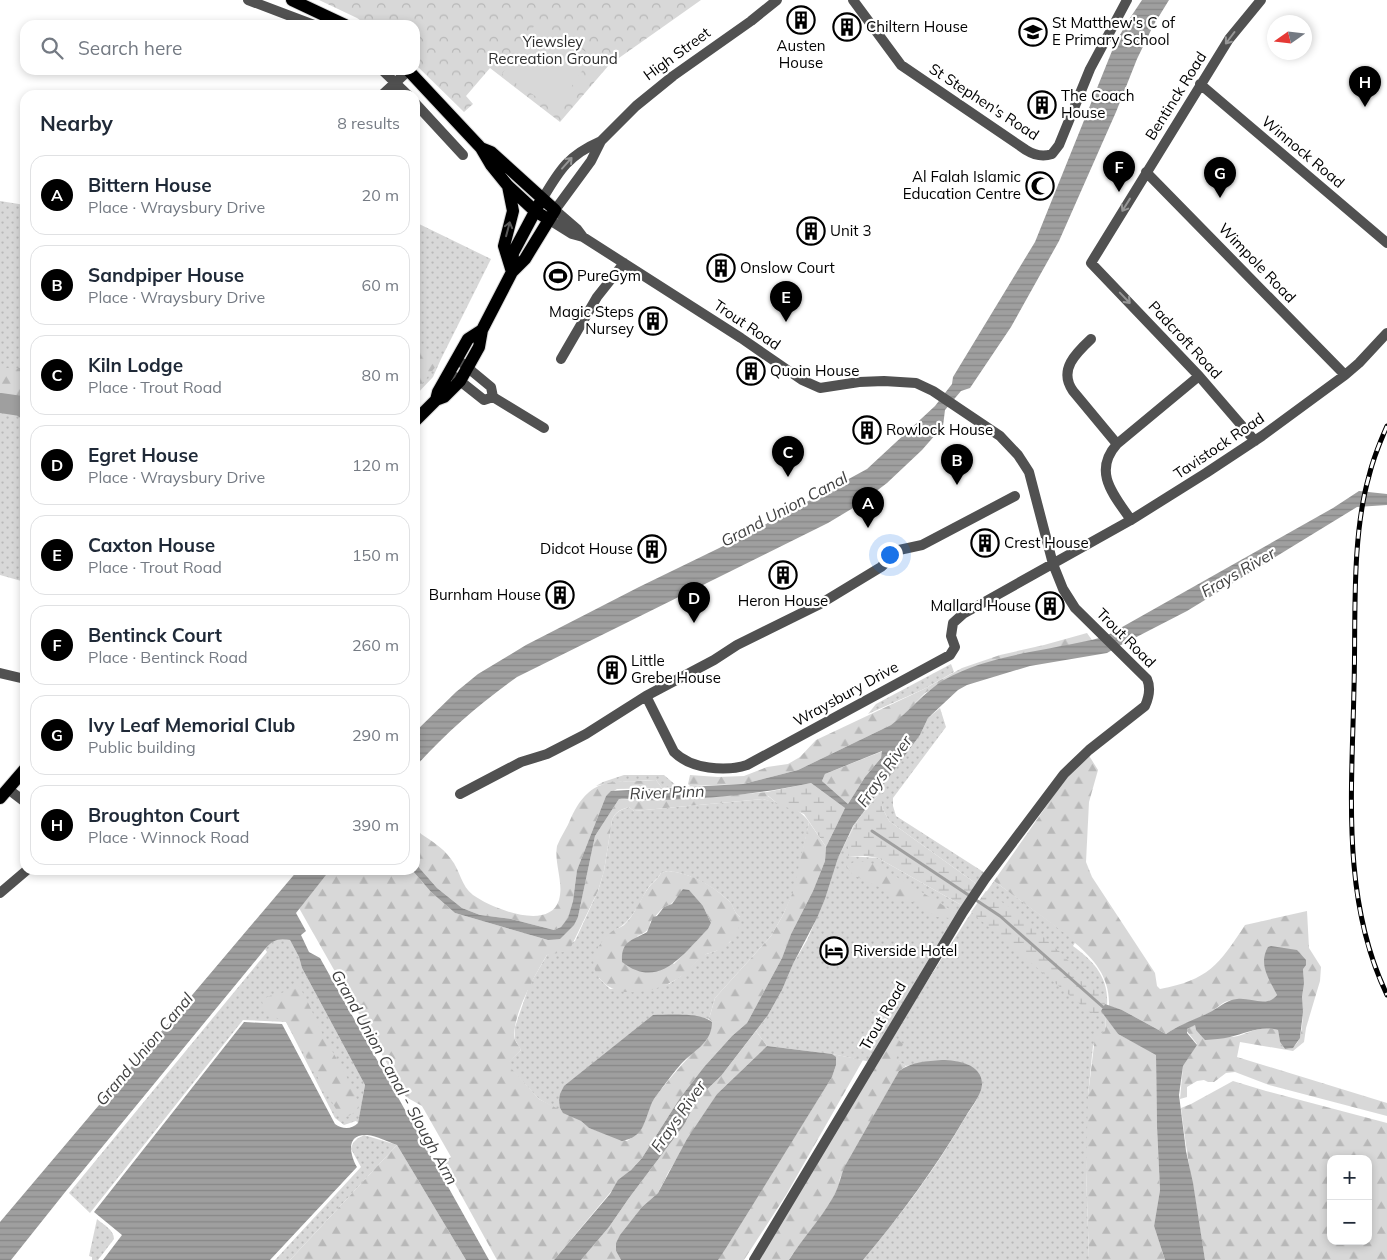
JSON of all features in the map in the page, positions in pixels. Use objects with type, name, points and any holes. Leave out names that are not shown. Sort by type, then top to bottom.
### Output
[{"type":"main road","points":[[292,0],[334,20]]},
{"type":"main road","points":[[413,75],[481,148],[491,165],[508,186],[535,211],[551,214]]},
{"type":"main road","points":[[481,148],[491,152],[543,198],[551,214]]},
{"type":"main road","points":[[508,186],[513,211],[504,246],[512,272]]},
{"type":"main road","name":"High Street","points":[[512,272],[513,253],[543,198]]},
{"type":"main road","name":"High Street","points":[[420,415],[436,400],[444,397],[460,381],[479,347],[482,330],[512,272],[525,260],[551,214]]},
{"type":"main road","name":"High Street","points":[[436,400],[438,392],[468,339],[482,330]]},
{"type":"main road","points":[[4,793],[20,775]]},
{"type":"street","points":[[248,0],[301,20]]},
{"type":"street","name":"High Street","points":[[551,214],[591,161],[601,141],[636,106],[672,76],[744,26],[777,0]]},
{"type":"street","name":"St Stephen's Road","points":[[853,0],[901,65],[1026,150],[1043,156],[1052,154],[1059,145],[1090,69],[1127,0]]},
{"type":"street","name":"Bentinck Road","points":[[1091,263],[1229,39],[1261,0]]},
{"type":"street","points":[[388,75],[403,90]]},
{"type":"street","points":[[387,90],[403,75]]},
{"type":"street","name":"Winnock Road","points":[[1200,84],[1387,244]]},
{"type":"street","points":[[420,108],[463,155]]},
{"type":"street","name":"High Street","points":[[543,198],[557,174],[571,158],[585,148],[601,141]]},
{"type":"street","name":"Wimpole Road","points":[[1146,172],[1346,375]]},
{"type":"street","name":"Trout Road","points":[[551,214],[572,234],[583,237],[624,263],[741,338],[802,380],[820,388],[860,382],[884,381],[916,384],[933,391],[1007,441],[1026,466],[1032,480],[1053,564],[1063,589],[1075,608],[1148,681],[1149,696],[1145,706],[1089,750],[1064,774],[981,884],[754,1260]]},
{"type":"street","points":[[561,359],[597,297],[624,263]]},
{"type":"street","name":"Padcroft Road","points":[[1091,263],[1199,376],[1255,440]]},
{"type":"street","name":"Tavistock Road","points":[[1053,564],[1173,495],[1255,440],[1346,375],[1387,333]]},
{"type":"street","points":[[1091,339],[1070,361],[1068,382],[1073,391],[1117,444]]},
{"type":"street","points":[[458,359],[491,387],[493,397],[544,428]]},
{"type":"street","points":[[450,372],[484,400],[493,397]]},
{"type":"street","points":[[1131,520],[1105,473],[1108,457],[1117,444],[1199,376]]},
{"type":"street","points":[[460,794],[521,762],[547,754],[586,734],[646,696],[714,660],[737,645],[820,604],[881,567],[899,550],[922,545],[1015,496]]},
{"type":"street","name":"Wraysbury Drive","points":[[646,696],[674,752],[681,758],[694,764],[721,769],[740,767],[851,710],[868,698],[950,655],[954,647],[951,629],[956,619],[1053,564]]},
{"type":"street","points":[[0,673],[20,678]]},
{"type":"street","points":[[4,793],[20,800]]},
{"type":"street","points":[[0,892],[21,875]]},
{"type":"green space","name":"Yiewsley Recreation Ground","points":[[319,0],[701,0],[609,65],[560,122],[490,68],[466,96],[473,104],[464,112],[420,69],[420,20],[360,20]]},
{"type":"green space","points":[[538,20],[592,56],[556,110],[502,74]]},
{"type":"green space","points":[[0,201],[20,204],[20,581],[0,575]]},
{"type":"green space","points":[[420,224],[491,259],[433,377],[420,391]]},
{"type":"green space","points":[[420,350],[426,351],[435,358],[437,365],[420,386]]},
{"type":"green space","points":[[0,368],[20,368],[20,406],[0,402]]},
{"type":"green space","points":[[1087,633],[1092,640],[1000,659],[972,668],[925,693],[903,716],[891,725],[798,770],[743,784],[690,786],[688,784],[690,775],[744,776],[767,767],[788,764],[800,757],[816,740],[924,689],[962,668],[1000,655]]},
{"type":"green space","points":[[951,664],[954,672],[924,689],[868,714],[876,704]]},
{"type":"green space","points":[[940,708],[946,727],[893,798],[893,806],[896,816],[985,873],[978,885],[889,821],[879,794],[859,818],[848,838],[848,856],[878,858],[963,906],[871,1062],[832,1054],[767,1046],[756,1031],[768,1015],[807,940],[825,899],[838,858],[858,817],[920,735],[928,718]]},
{"type":"green space","points":[[883,751],[881,758],[865,777],[848,804],[822,781],[825,774]]},
{"type":"green space","points":[[1088,754],[1098,770],[1089,802],[1086,862],[1092,877],[1155,973],[1157,986],[1160,989],[1190,981],[1211,969],[1228,951],[1245,925],[1307,911],[1309,948],[1321,967],[1320,981],[1306,1028],[1304,1042],[1293,1051],[1240,1042],[1237,1057],[1387,1103],[1387,1116],[1269,1085],[1235,1072],[1226,1073],[1214,1082],[1197,1081],[1187,1087],[1187,1097],[1180,1099],[1183,1066],[1197,1044],[1186,1030],[1195,1024],[1196,1030],[1228,1037],[1234,1037],[1257,1029],[1270,1028],[1278,1030],[1280,1042],[1285,1049],[1292,1048],[1297,1043],[1302,1029],[1303,969],[1272,985],[1277,995],[1267,1002],[1234,1000],[1226,1002],[1166,1034],[1122,1010],[1109,1006],[1109,996],[1104,978],[1089,956],[1075,941],[994,881],[1066,778]]},
{"type":"green space","points":[[624,775],[664,775],[678,787],[662,788],[656,780],[617,782],[596,786]]},
{"type":"green space","points":[[656,780],[662,788],[617,789],[606,796],[577,870],[573,901],[568,919],[561,927],[554,930],[511,919],[480,915],[462,908],[437,888],[420,869],[420,833],[448,855],[466,887],[473,895],[505,911],[532,916],[544,915],[553,910],[559,900],[560,886],[556,853],[557,846],[571,818],[587,794],[596,787],[617,782]]},
{"type":"green space","points":[[811,783],[845,808],[826,847],[804,814],[778,804],[766,794],[767,792]]},
{"type":"green space","points":[[767,792],[768,796],[778,804],[763,799],[634,811],[629,807],[615,815],[612,820],[604,871],[598,891],[569,951],[547,955],[525,996],[516,1020],[515,1040],[521,1050],[507,1064],[539,1099],[581,1121],[589,1128],[627,1141],[635,1135],[643,1126],[653,1100],[691,1054],[712,1022],[709,1019],[715,998],[771,936],[783,915],[793,892],[809,822],[826,847],[825,861],[813,891],[791,934],[782,958],[747,1023],[732,1036],[704,1067],[680,1098],[642,1158],[614,1188],[554,1260],[497,1260],[443,1162],[451,1157],[422,1106],[406,1097],[299,908],[326,875],[416,875],[431,892],[455,913],[548,940],[578,917],[595,836],[619,799],[701,798]]},
{"type":"green space","points":[[880,793],[883,809],[889,821],[978,885],[963,906],[878,858],[848,856],[848,838],[859,818]]},
{"type":"green space","points":[[763,799],[795,809],[809,822],[795,889],[783,915],[771,936],[715,998],[709,1019],[687,1015],[653,1015],[560,1108],[563,1113],[539,1099],[506,1064],[521,1050],[515,1040],[515,1027],[529,986],[547,955],[575,941],[598,891],[604,871],[612,820],[617,813],[624,809],[629,807],[634,811]],"holes":[[[668,871],[693,877],[708,885],[731,903],[740,917],[730,942],[716,951],[703,955],[681,976],[669,984],[610,989],[599,978],[615,930],[631,917],[648,888],[661,873]]]},
{"type":"green space","points":[[856,861],[877,865],[956,913],[950,918],[937,917],[914,902],[891,899],[881,888],[853,875],[846,866]]},
{"type":"green space","points":[[668,871],[685,874],[708,885],[731,903],[740,917],[739,927],[734,937],[726,946],[704,956],[683,975],[672,982],[640,992],[619,991],[602,981],[596,973],[594,967],[595,953],[608,935],[628,921],[649,887],[661,873]],"holes":[[[676,899],[703,906],[711,923],[708,929],[674,964],[637,936],[646,931],[650,922],[659,912]]]},
{"type":"green space","points":[[994,881],[1076,941],[1073,946],[1094,964],[1103,978],[1107,995],[1107,1005],[1105,1004],[1101,1010],[1106,1017],[1105,1031],[1093,1046],[1088,1095],[1089,1139],[1086,1170],[1089,1260],[863,1260],[930,1173],[980,1093],[981,1084],[978,1074],[972,1067],[962,1063],[938,1061],[906,1066],[895,1059],[893,1035],[967,919]]},
{"type":"green space","points":[[986,891],[1019,914],[1102,995],[1105,1004],[1101,1011],[1094,1016],[971,912]]},
{"type":"green space","points":[[280,938],[290,940],[299,957],[302,968],[365,1085],[358,1123],[356,1121],[344,1125],[335,1118],[286,1022],[243,1020],[90,1213],[69,1193],[267,952],[265,949],[272,941]]},
{"type":"green space","points":[[294,983],[297,984],[305,996],[323,1035],[356,1097],[358,1104],[356,1111],[346,1117],[341,1116],[336,1109],[286,1022],[271,1015],[263,1006],[262,1001],[266,998],[287,991]]},
{"type":"green space","points":[[1106,1017],[1118,1034],[1156,1054],[1160,1190],[1154,1226],[1165,1260],[1089,1260],[1086,1170],[1088,1095],[1095,1037],[1105,1031]]},
{"type":"green space","points":[[756,1031],[767,1046],[717,1094],[668,1173],[658,1193],[642,1207],[616,1243],[616,1251],[621,1260],[581,1260],[609,1227],[684,1125],[698,1098],[721,1076]]},
{"type":"green space","points":[[893,1035],[903,1044],[896,1059],[906,1066],[899,1071],[840,1178],[833,1199],[789,1260],[759,1260]]},
{"type":"green space","points":[[832,1054],[863,1060],[786,1195],[744,1260],[717,1260],[832,1077],[836,1058]]},
{"type":"green space","points":[[1233,1081],[1387,1123],[1387,1260],[1205,1260],[1181,1108]]},
{"type":"green space","points":[[364,1135],[397,1145],[290,1260],[275,1260],[361,1167],[351,1149],[354,1142]]},
{"type":"green space","points":[[397,1145],[466,1260],[290,1260]]},
{"type":"green space","points":[[97,1219],[110,1230],[114,1239],[98,1260],[92,1260],[92,1257],[89,1256]]},
{"type":"water","points":[[1142,0],[1169,0],[1153,26],[1137,59],[1116,112],[1059,241],[1011,327],[970,388],[961,391],[945,410],[943,426],[922,450],[887,483],[858,505],[828,523],[517,677],[463,719],[420,762],[420,727],[456,692],[478,674],[526,645],[746,535],[867,469],[935,406],[952,384],[953,377],[1035,242],[1114,46]]},
{"type":"water","name":"Frays River","points":[[1359,491],[1387,494],[1387,505],[1357,507],[1187,611],[1119,646],[1108,635],[1333,508]]},
{"type":"water","name":"Frays River","points":[[1103,637],[1114,649],[1107,653],[1030,666],[967,685],[958,690],[928,718],[920,735],[853,826],[838,858],[817,918],[768,1015],[721,1076],[698,1098],[684,1125],[609,1227],[581,1260],[554,1260],[610,1194],[618,1180],[642,1158],[680,1098],[704,1067],[732,1036],[747,1023],[782,958],[791,934],[813,891],[825,861],[826,847],[845,808],[811,783],[754,793],[716,797],[652,800],[619,799],[595,836],[578,917],[574,925],[560,939],[548,940],[455,913],[431,892],[416,875],[420,875],[420,869],[437,888],[462,908],[480,915],[511,919],[554,930],[561,927],[568,918],[573,901],[577,870],[606,796],[611,791],[743,784],[798,770],[891,725],[944,680],[981,664]],"holes":[[[882,751],[881,758],[865,777],[848,804],[822,781],[825,774]]]},
{"type":"water","points":[[294,875],[326,875],[296,913],[306,931],[301,935],[309,952],[320,958],[489,1260],[466,1260],[397,1145],[367,1135],[355,1138],[352,1142],[351,1151],[357,1167],[270,1260],[103,1260],[122,1235],[94,1212],[244,1022],[282,1024],[335,1124],[347,1128],[358,1123],[365,1085],[302,968],[299,957],[290,940],[282,939],[276,940],[265,949],[11,1260],[0,1260],[0,1222]]},
{"type":"water","points":[[683,889],[689,890],[703,906],[711,923],[708,929],[680,958],[670,966],[659,971],[648,973],[635,970],[622,962],[623,949],[628,942],[647,932],[653,917],[657,916],[664,907],[672,904]]},
{"type":"water","points":[[1268,947],[1297,950],[1306,960],[1306,965],[1303,969],[1303,1012],[1300,1038],[1293,1048],[1285,1049],[1280,1042],[1278,1030],[1266,1028],[1227,1038],[1205,1040],[1196,1030],[1195,1025],[1187,1029],[1187,1033],[1197,1045],[1183,1066],[1179,1095],[1186,1151],[1205,1260],[1165,1260],[1154,1226],[1160,1190],[1156,1055],[1118,1034],[1101,1011],[1105,1004],[1122,1010],[1166,1034],[1230,1001],[1242,999],[1268,1001],[1277,995],[1264,965],[1265,953]]},
{"type":"water","points":[[653,1015],[684,1015],[700,1017],[712,1022],[706,1041],[681,1064],[656,1096],[645,1123],[639,1132],[635,1136],[622,1141],[589,1128],[581,1121],[563,1113],[559,1100],[564,1086]]},
{"type":"water","points":[[767,1046],[832,1054],[836,1057],[836,1065],[832,1077],[718,1260],[621,1260],[616,1251],[616,1243],[620,1235],[642,1207],[658,1193],[687,1139],[717,1094]]},
{"type":"water","points":[[942,1060],[962,1062],[974,1068],[981,1078],[980,1093],[943,1154],[891,1226],[863,1260],[789,1260],[832,1199],[845,1166],[899,1071],[914,1064]]},
{"type":"waterway","name":"River Pinn","points":[[0,403],[20,406]]},
{"type":"waterway","points":[[872,831],[1000,916],[1103,1007]]},
{"type":"railway","points":[[1387,426],[1371,470],[1363,500],[1359,526],[1355,580],[1351,805],[1352,844],[1362,921],[1372,958],[1387,995]]},
{"type":"place","name":"Austen House","points":[[801,20]]},
{"type":"place","name":"Chiltern House","points":[[847,27]]},
{"type":"place","name":"St Matthew's C of E Primary School","points":[[1033,32]]},
{"type":"place","name":"The Coach House","points":[[1042,105]]},
{"type":"place","name":"Broughton Court","points":[[1365,107]]},
{"type":"place","name":"Al Falah Islamic Education Centre","points":[[1040,186]]},
{"type":"place","name":"Bentinck Court","points":[[1119,192]]},
{"type":"place","name":"Ivy Leaf Memorial Club","points":[[1220,198]]},
{"type":"place","name":"Unit 3","points":[[811,231]]},
{"type":"place","name":"Onslow Court","points":[[721,268]]},
{"type":"place","name":"PureGym","points":[[558,276]]},
{"type":"place","name":"Magic Steps Nursey","points":[[653,321]]},
{"type":"place","name":"Caxton House","points":[[786,322]]},
{"type":"place","name":"Quoin House","points":[[751,371]]},
{"type":"place","name":"Rowlock House","points":[[867,430]]},
{"type":"place","name":"Kiln Lodge","points":[[788,477]]},
{"type":"place","name":"Sandpiper House","points":[[957,485]]},
{"type":"place","name":"Bittern House","points":[[868,528]]},
{"type":"place","name":"Crest House","points":[[985,543]]},
{"type":"place","name":"Didcot House","points":[[652,549]]},
{"type":"place","name":"Heron House","points":[[783,575]]},
{"type":"place","name":"Burnham House","points":[[560,595]]},
{"type":"place","name":"Mallard House","points":[[1050,606]]},
{"type":"place","name":"Egret House","points":[[694,623]]},
{"type":"place","name":"Little Grebe House","points":[[612,670]]},
{"type":"place","name":"Riverside Hotel","points":[[834,951]]},
{"type":"water label","name":"Grand Union Canal","points":[[784,509]]},
{"type":"water label","name":"Grand Union Canal","points":[[144,1049]]},
{"type":"water label","name":"Grand Union Canal - Slough Arm","points":[[395,1077]]}]
